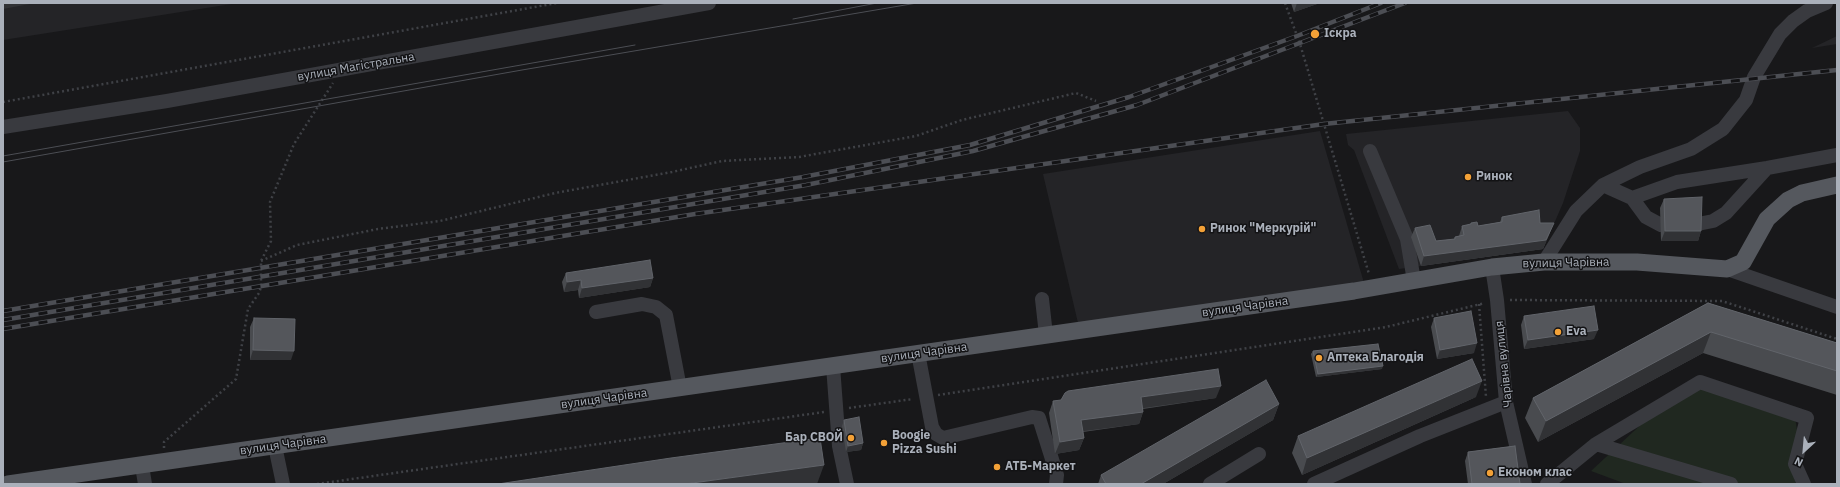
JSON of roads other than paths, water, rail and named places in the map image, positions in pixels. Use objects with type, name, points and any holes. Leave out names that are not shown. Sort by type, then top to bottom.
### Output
[{"type":"main road","points":[[1727,270],[1743,262],[1767,219],[1788,200],[1802,193],[1837,185]]},
{"type":"main road","name":"вулиця Чарівна","points":[[6,484],[142,466],[1374,288],[1492,267],[1544,262],[1637,262],[1727,270]]},
{"type":"street","name":"вулиця Магістральна","points":[[3,127],[168,101],[708,3]]},
{"type":"street","points":[[1544,262],[1576,211],[1603,185],[1640,167],[1691,149],[1723,129],[1746,100],[1754,77],[1780,34],[1807,11],[1826,3]]},
{"type":"street","points":[[1370,151],[1407,239],[1414,281]]},
{"type":"street","points":[[1632,198],[1677,182],[1837,155]]},
{"type":"street","points":[[1698,224],[1713,221],[1726,213],[1767,168]]},
{"type":"street","points":[[1603,185],[1632,198],[1646,217],[1661,225]]},
{"type":"street","name":"Чарівна вулиця","points":[[1492,267],[1497,300],[1506,402],[1525,484]]},
{"type":"street","name":"вулиця Чарівна","points":[[1727,270],[1837,307]]},
{"type":"street","points":[[1042,299],[1046,335]]},
{"type":"street","points":[[596,312],[642,304],[656,308],[666,315],[680,388]]},
{"type":"street","points":[[918,353],[932,427],[936,434],[943,438],[1032,417],[1040,418],[1057,475],[1056,484]]},
{"type":"street","points":[[833,366],[839,446],[847,484]]},
{"type":"street","points":[[1547,484],[1596,444],[1700,382],[1807,418],[1795,464],[1804,484]]},
{"type":"street","points":[[1314,484],[1420,436],[1506,402]]},
{"type":"street","points":[[1596,444],[1731,484]]},
{"type":"street","points":[[275,446],[283,484]]},
{"type":"street","points":[[1210,484],[1259,454]]},
{"type":"street","points":[[142,466],[145,484]]},
{"type":"tram line","points":[[793,19],[877,3]]},
{"type":"tram line","points":[[3,162],[522,70],[917,3]]},
{"type":"tram line","points":[[3,156],[635,45]]},
{"type":"railway","points":[[3,311],[803,177],[970,145],[1129,97],[1297,36],[1381,3]]},
{"type":"railway","points":[[3,320],[806,185],[973,151],[1137,105],[1405,3]]},
{"type":"railway","points":[[3,329],[695,214],[1324,124],[1837,70]]},
{"type":"place","name":"Іскра","points":[[1315,34]]},
{"type":"place","name":"Ринок","points":[[1468,177]]},
{"type":"place","name":"Ринок \"Меркурій\"","points":[[1202,229]]},
{"type":"place","name":"Eva","points":[[1558,332]]},
{"type":"place","name":"Аптека Благодія","points":[[1319,358]]},
{"type":"place","name":"Бар СВОЙ","points":[[851,438]]},
{"type":"place","name":"Boogie Pizza Sushi","points":[[884,443]]},
{"type":"place","name":"АТБ-Маркет","points":[[997,467]]},
{"type":"place","name":"Економ клас","points":[[1490,473]]}]
